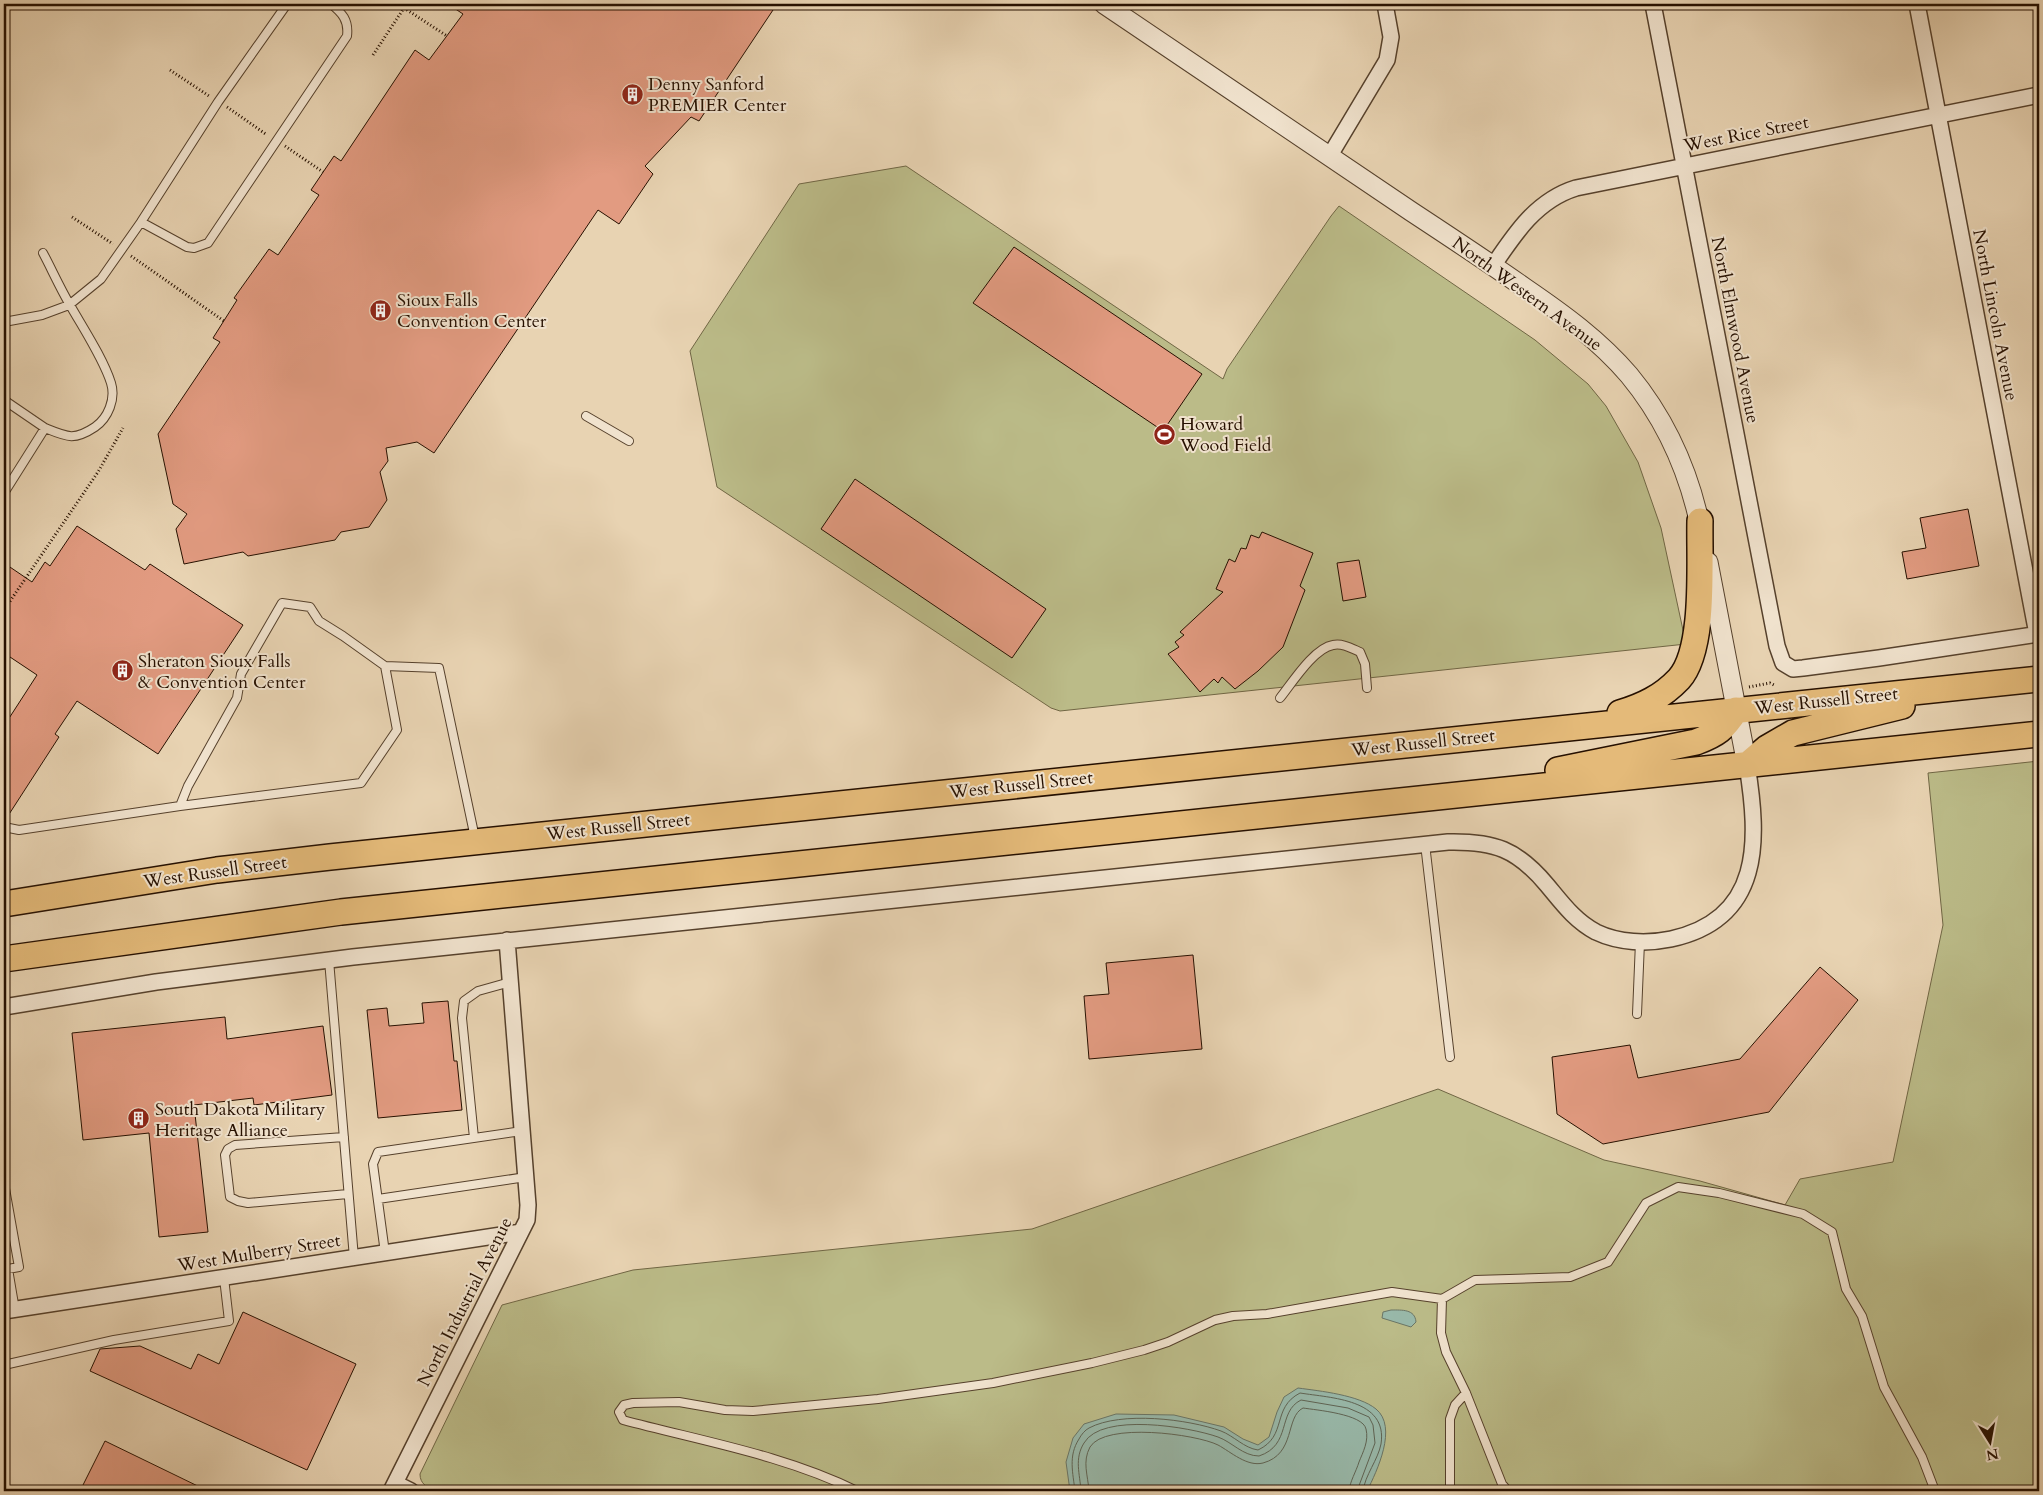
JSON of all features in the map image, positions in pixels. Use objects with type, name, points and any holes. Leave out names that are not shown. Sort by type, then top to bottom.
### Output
[{"type":"highway","points":[[1522,733],[1636,708],[1652,701],[1680,678],[1693,649],[1696,636],[1700,521]]},
{"type":"highway","name":"West Russell Street","points":[[4,904],[217,870],[2039,679]]},
{"type":"highway","points":[[1747,765],[1767,748],[1793,733],[1990,684]]},
{"type":"highway","points":[[1454,796],[1536,775],[1696,742],[1714,735],[1724,728],[1736,710]]},
{"type":"highway","points":[[4,960],[341,912],[2039,734]]},
{"type":"highway","points":[[4,893],[61,895]]},
{"type":"street","name":"North Western Avenue","points":[[1104,4],[1493,266],[1586,332],[1629,376],[1660,420],[1679,456],[1690,486],[1700,521],[1747,765]]},
{"type":"street","points":[[1329,157],[1387,60],[1390,36],[1385,4]]},
{"type":"street","name":"North Elmwood Avenue","points":[[1653,4],[1777,646],[1783,664]]},
{"type":"street","name":"North Lincoln Avenue","points":[[1917,4],[2030,582],[2038,634]]},
{"type":"street","name":"West Rice Street","points":[[1493,266],[1516,231],[1541,206],[1555,196],[1576,188],[2039,95]]},
{"type":"street","name":"West Russell Street","points":[[1783,664],[1793,669],[1803,668],[2038,634]]},
{"type":"street","points":[[4,1007],[156,982],[507,940],[1425,844],[1474,842],[1498,846],[1516,856],[1533,870],[1580,922],[1597,932],[1618,940],[1640,942],[1663,941],[1685,936],[1709,925],[1730,906],[1744,887],[1755,839],[1752,793],[1747,765]]},
{"type":"street","name":"North Industrial Avenue","points":[[393,1487],[527,1220],[526,1177],[507,940]]},
{"type":"street","name":"West Mulberry Street","points":[[10,1310],[521,1232]]},
{"type":"street","points":[[393,1487],[411,1491]]},
{"type":"lane","points":[[4,322],[42,315],[69,305],[101,279],[141,222],[218,102],[287,4]]},
{"type":"lane","points":[[141,222],[187,247],[194,248],[208,243],[347,36],[348,29],[345,16],[331,4]]},
{"type":"lane","points":[[4,400],[45,428],[64,436],[82,436],[100,423],[111,406],[112,384],[87,333],[69,305],[43,253]]},
{"type":"lane","points":[[586,416],[629,442]]},
{"type":"lane","points":[[4,493],[45,428]]},
{"type":"lane","points":[[180,806],[188,786],[237,698],[241,674],[282,604],[310,607],[319,621],[384,666],[439,668],[476,842]]},
{"type":"lane","points":[[1280,698],[1317,652],[1332,644],[1346,645],[1360,652],[1365,664],[1367,688]]},
{"type":"lane","points":[[4,826],[19,830],[180,806],[361,783],[397,730],[384,666]]},
{"type":"lane","points":[[1425,844],[1450,1057]]},
{"type":"lane","points":[[1637,1014],[1640,942]]},
{"type":"lane","points":[[329,960],[354,1258]]},
{"type":"lane","points":[[474,1138],[462,1018],[464,1001],[478,991],[510,982]]},
{"type":"lane","points":[[385,1253],[373,1164],[378,1152],[522,1131]]},
{"type":"lane","points":[[344,1137],[235,1145],[228,1149],[226,1155],[230,1197],[238,1201],[248,1203],[348,1194]]},
{"type":"lane","points":[[378,1198],[526,1177]]},
{"type":"lane","points":[[4,1183],[19,1267],[6,1267],[10,1310]]},
{"type":"lane","points":[[857,1491],[829,1477],[758,1454],[622,1420],[619,1412],[624,1405],[634,1403],[679,1402],[725,1410],[753,1411],[878,1399],[993,1383],[1092,1363],[1144,1350],[1168,1342],[1215,1320],[1233,1316],[1267,1314],[1392,1292],[1442,1299],[1475,1280],[1570,1277],[1608,1262],[1646,1203],[1678,1187],[1719,1193],[1803,1214],[1832,1232],[1846,1289],[1862,1316],[1884,1387],[1922,1457],[1934,1491]]},
{"type":"lane","points":[[4,1365],[114,1340],[229,1321],[224,1278]]},
{"type":"lane","points":[[1442,1299],[1441,1333],[1446,1352],[1466,1393],[1502,1484],[1508,1491]]},
{"type":"lane","points":[[1450,1491],[1450,1419],[1455,1405],[1466,1393]]},
{"type":"path","points":[[398,4],[447,36]]},
{"type":"path","points":[[373,55],[404,8]]},
{"type":"path","points":[[170,70],[324,172]]},
{"type":"path","points":[[72,216],[224,320]]},
{"type":"path","points":[[4,610],[98,472],[123,428]]},
{"type":"green space","name":"Howard Wood Field","points":[[906,166],[1223,379],[1227,369],[1339,206],[1535,340],[1588,384],[1606,406],[1638,462],[1661,528],[1686,644],[1060,711],[1051,708],[717,487],[690,351],[799,184]]},
{"type":"green space","points":[[2039,761],[2039,1491],[435,1491],[421,1480],[420,1474],[502,1305],[633,1270],[1032,1229],[1438,1089],[1604,1160],[1700,1181],[1785,1205],[1800,1179],[1893,1162],[1943,925],[1928,773]]},
{"type":"water","points":[[1391,1310],[1411,1312],[1416,1322],[1411,1327],[1382,1318],[1383,1312]]},
{"type":"water","points":[[1298,1388],[1339,1394],[1360,1400],[1376,1409],[1382,1417],[1385,1427],[1384,1449],[1367,1491],[1070,1491],[1066,1462],[1073,1438],[1084,1424],[1116,1414],[1174,1415],[1224,1427],[1243,1439],[1258,1445],[1269,1437],[1284,1397]]},
{"type":"building","name":"Sioux Falls Convention Center","points":[[448,4],[777,4],[699,121],[691,117],[645,166],[653,174],[619,224],[598,210],[434,453],[417,442],[386,448],[388,461],[380,472],[387,500],[369,527],[341,532],[335,540],[248,556],[243,552],[184,564],[176,529],[187,514],[173,504],[158,434],[220,342],[213,338],[237,300],[234,298],[269,249],[278,255],[319,195],[311,190],[334,156],[341,161],[415,50],[429,60],[463,14]]},
{"type":"building","points":[[1014,247],[1202,374],[1163,431],[973,303]]},
{"type":"building","points":[[855,479],[1046,609],[1012,658],[821,529]]},
{"type":"building","points":[[1968,509],[1979,566],[1907,579],[1902,552],[1926,548],[1920,518]]},
{"type":"building","name":"Sheraton Sioux Falls & Convention Center","points":[[77,526],[145,570],[150,564],[243,625],[158,754],[77,701],[55,734],[59,737],[4,822],[4,726],[37,675],[4,653],[4,563],[32,582],[45,562],[50,566]]},
{"type":"building","points":[[1262,532],[1313,553],[1300,586],[1305,590],[1283,647],[1258,671],[1235,689],[1222,677],[1218,683],[1214,679],[1200,692],[1168,654],[1179,647],[1175,642],[1184,635],[1180,632],[1223,592],[1216,589],[1229,559],[1235,562],[1241,548],[1246,549],[1251,535],[1259,538]]},
{"type":"building","points":[[1359,560],[1366,597],[1343,601],[1337,563]]},
{"type":"building","points":[[1193,955],[1202,1049],[1089,1059],[1084,996],[1109,994],[1106,963]]},
{"type":"building","points":[[1820,967],[1858,1000],[1769,1112],[1603,1144],[1557,1114],[1552,1057],[1630,1045],[1638,1078],[1740,1059]]},
{"type":"building","points":[[448,1001],[454,1061],[457,1061],[462,1110],[378,1118],[367,1010],[387,1008],[389,1026],[424,1023],[422,1003]]},
{"type":"building","name":"South Dakota Military Heritage Alliance","points":[[225,1017],[227,1039],[323,1026],[332,1095],[254,1105],[253,1098],[194,1105],[208,1232],[159,1237],[149,1133],[83,1140],[72,1033]]},
{"type":"building","points":[[243,1312],[356,1364],[307,1470],[90,1371],[100,1349],[140,1346],[191,1369],[198,1354],[219,1364]]},
{"type":"building","points":[[105,1441],[208,1491],[80,1491]]},
{"type":"place","name":"Denny Sanford PREMIER Center","points":[[632,94]]},
{"type":"place","name":"Sioux Falls Convention Center","points":[[381,310]]},
{"type":"place","name":"Howard Wood Field","points":[[1164,434]]},
{"type":"place","name":"Sheraton Sioux Falls & Convention Center","points":[[122,671]]},
{"type":"place","name":"South Dakota Military Heritage Alliance","points":[[139,1119]]}]
